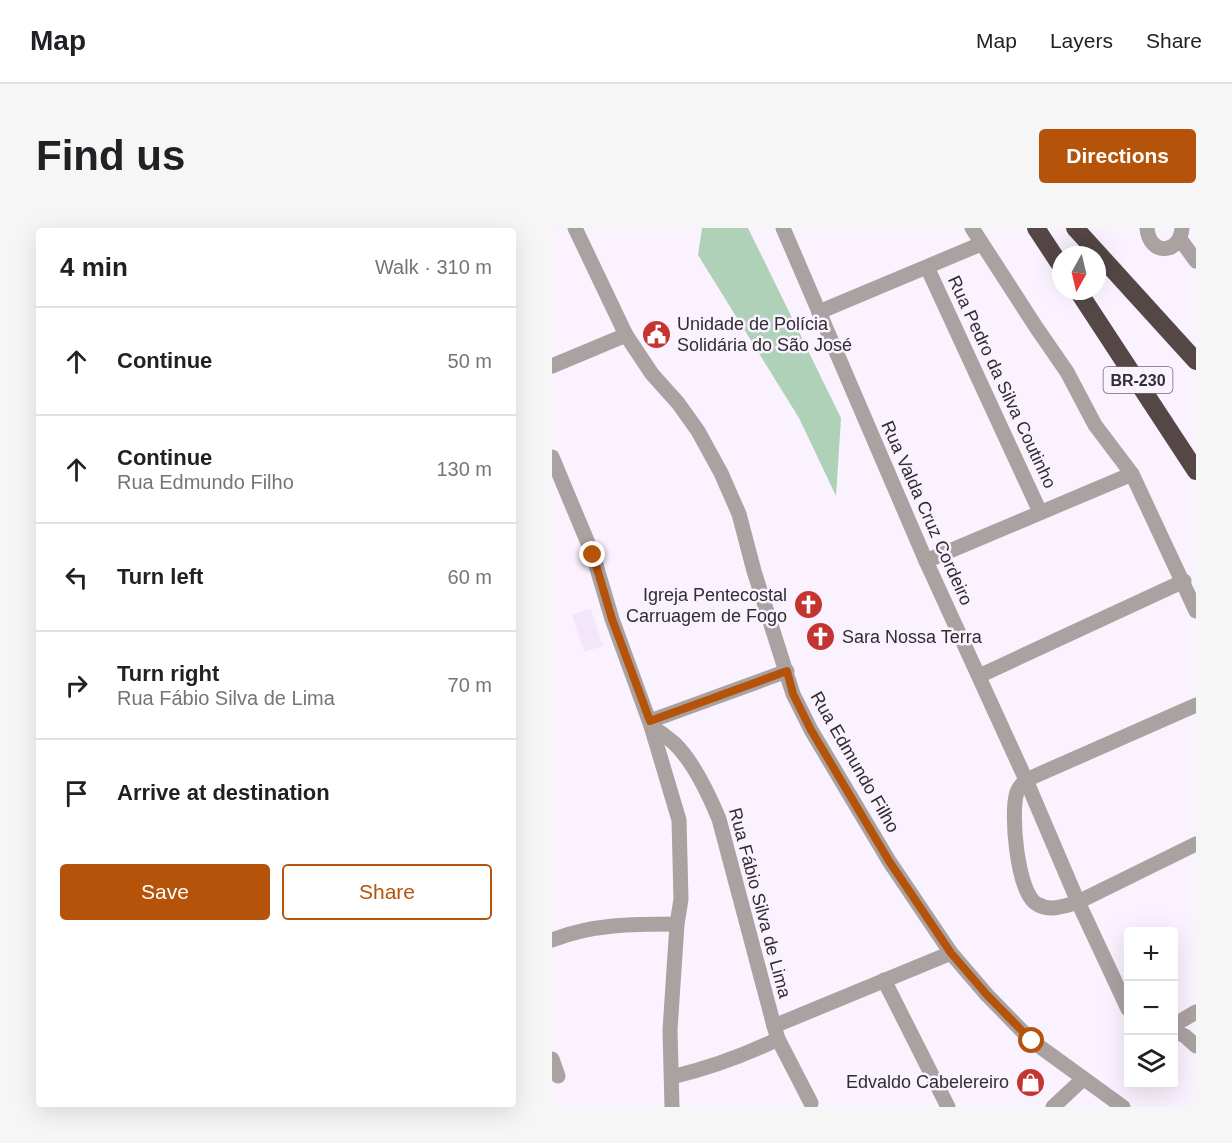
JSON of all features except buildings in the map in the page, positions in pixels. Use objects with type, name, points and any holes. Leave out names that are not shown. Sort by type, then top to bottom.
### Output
[{"type":"highway","points":[[1036,228],[1052,252]]},
{"type":"highway","name":"BR-230","points":[[1075,228],[1196,361]]},
{"type":"highway","name":"BR-230","points":[[1084,300],[1196,471]]},
{"type":"street","name":"Rua Edmundo Filho","points":[[575,228],[627,335],[652,374],[678,403],[698,431],[721,473],[739,514],[754,571],[793,694],[811,730],[889,861],[951,953],[987,995],[1032,1041],[1123,1107]]},
{"type":"street","name":"Rua Valda Cruz Cordeiro","points":[[783,228],[926,561],[1124,1000]]},
{"type":"street","points":[[972,228],[1067,372],[1095,425],[1132,474],[1184,581],[1196,611]]},
{"type":"street","points":[[1147,228],[1150,242],[1163,249],[1173,247],[1181,234],[1196,261]]},
{"type":"street","points":[[819,312],[981,244]]},
{"type":"street","name":"Rua Pedro da Silva Coutinho","points":[[927,267],[1040,512]]},
{"type":"street","points":[[552,366],[627,335]]},
{"type":"street","points":[[552,458],[590,545],[612,619],[651,724],[679,820],[681,889],[670,1030],[672,1107]]},
{"type":"street","points":[[926,561],[1132,474]]},
{"type":"street","points":[[979,676],[1184,581]]},
{"type":"street","points":[[651,724],[787,671]]},
{"type":"street","points":[[1194,850],[1078,902],[1059,908],[1047,908],[1036,904],[1027,893],[1017,851],[1014,817],[1017,792],[1026,780],[1196,705]]},
{"type":"street","name":"Rua Fábio Silva de Lima","points":[[651,724],[682,752],[711,800],[719,819],[776,1033],[811,1103]]},
{"type":"street","points":[[552,940],[569,933],[601,927],[677,924]]},
{"type":"street","points":[[672,1077],[720,1064],[776,1033],[884,980],[951,953]]},
{"type":"street","points":[[884,980],[948,1107]]},
{"type":"street","points":[[1178,1022],[1196,1012]]},
{"type":"street","points":[[1178,1033],[1196,1046]]},
{"type":"street","points":[[552,1059],[558,1076]]},
{"type":"street","points":[[1053,1107],[1083,1079]]},
{"type":"shaded area","points":[[591,609],[603,646],[584,652],[572,614]]},
{"type":"green space","points":[[702,228],[748,228],[841,418],[836,496],[799,418],[698,255]]},
{"type":"place","name":"Unidade de Polícia Solidária do São José","points":[[656,334]]},
{"type":"place","name":"Igreja Pentecostal Carruagem de Fogo","points":[[808,605]]},
{"type":"place","name":"Sara Nossa Terra","points":[[821,637]]},
{"type":"place","name":"Edvaldo Cabelereiro","points":[[1030,1082]]},
{"type":"route","points":[[593,555],[612,619],[650,721],[787,671],[793,694],[811,730],[889,861],[951,953],[987,995],[1032,1041]]}]
